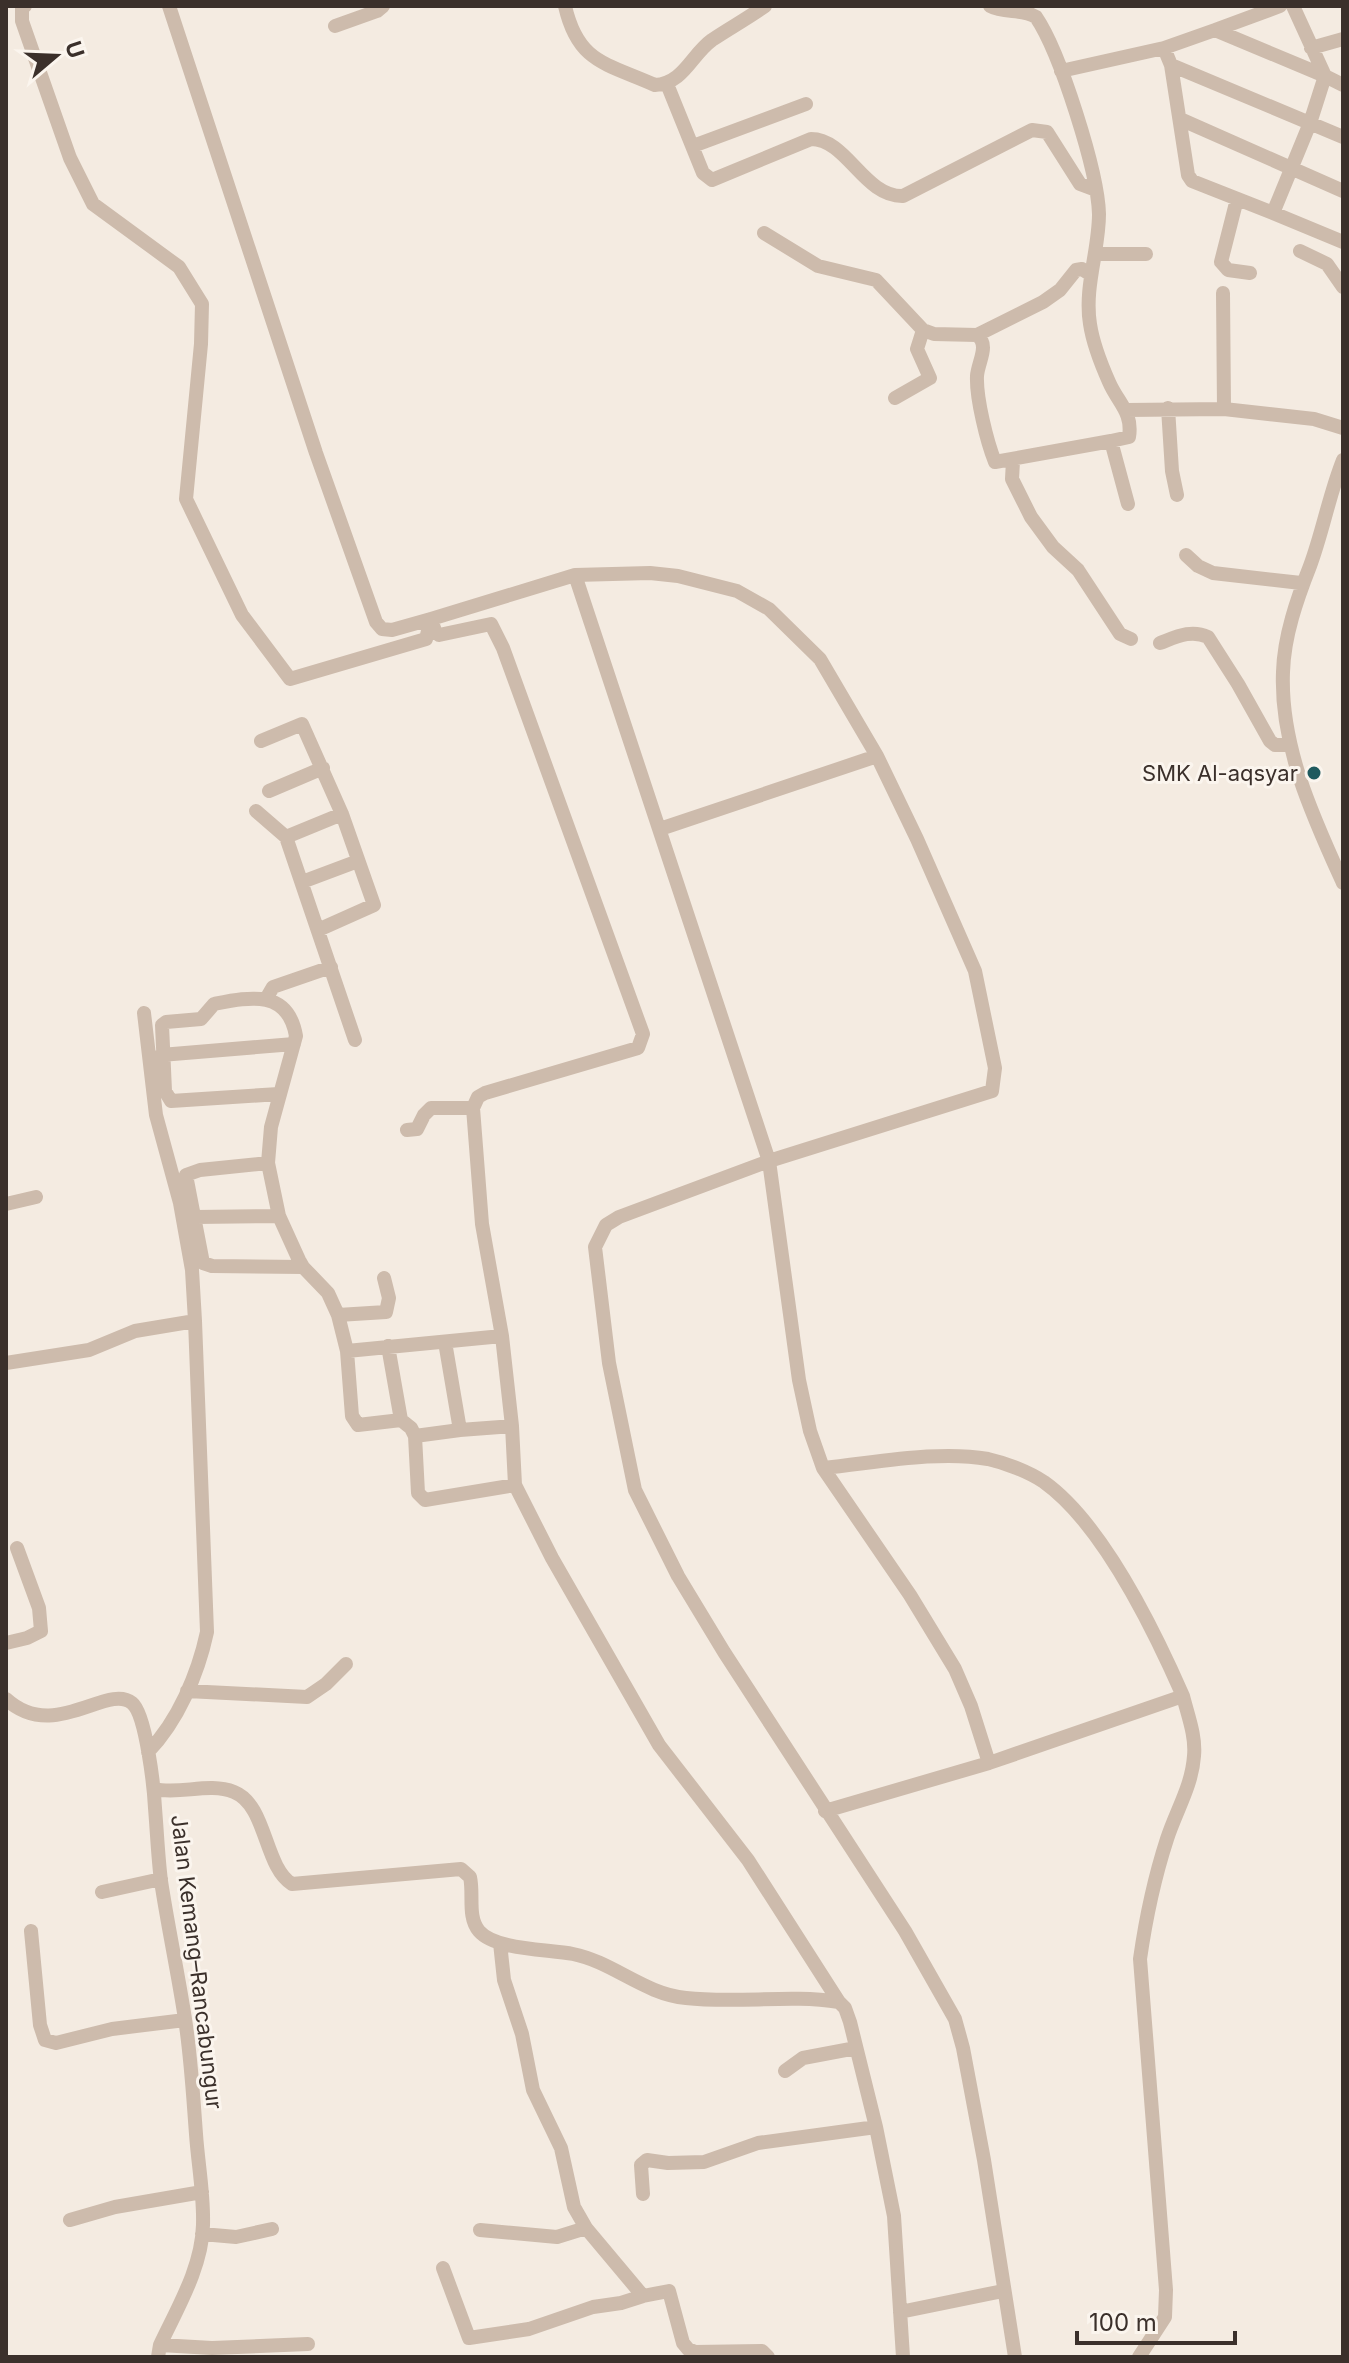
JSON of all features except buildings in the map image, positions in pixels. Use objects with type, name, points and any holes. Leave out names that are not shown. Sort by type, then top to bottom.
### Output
[{"type":"street","points":[[25,6],[22,8],[22,21],[70,158],[93,204],[179,267],[202,304],[186,499],[242,615],[290,679],[426,639],[431,619]]},
{"type":"street","points":[[169,6],[316,453],[376,622],[382,629],[392,630],[575,575],[650,573],[678,576],[737,591],[769,609],[820,659],[877,756],[975,971],[995,1068],[992,1091],[769,1161],[619,1217],[606,1225],[595,1247],[609,1363],[635,1490],[678,1576],[825,1811],[905,1931],[955,2019],[984,2160],[1015,2357]]},
{"type":"street","points":[[335,26],[383,6]]},
{"type":"street","points":[[565,6],[570,30],[587,54],[655,85],[667,84],[680,77],[710,42],[765,6]]},
{"type":"street","points":[[977,335],[984,345],[977,377],[979,396],[995,462],[1000,464],[1129,437],[1127,410],[1110,386],[1090,323],[1091,275],[1099,213],[1081,132],[1061,71],[1036,17],[990,6]]},
{"type":"street","points":[[1061,71],[1164,48],[1280,6]]},
{"type":"street","points":[[1273,213],[1310,123],[1325,76],[1293,6]]},
{"type":"street","points":[[1215,30],[1343,85]]},
{"type":"street","points":[[1311,48],[1342,40]]},
{"type":"street","points":[[1164,48],[1171,65],[1185,166],[1192,181],[1343,242]]},
{"type":"street","points":[[1171,65],[1343,137]]},
{"type":"street","points":[[667,84],[703,173],[712,180],[811,139],[823,140],[879,190],[903,196],[1032,130],[1047,132],[1080,184],[1096,190]]},
{"type":"street","points":[[693,146],[806,104]]},
{"type":"street","points":[[1180,119],[1343,191]]},
{"type":"street","points":[[1237,199],[1221,262],[1228,270],[1250,273]]},
{"type":"street","points":[[764,233],[818,266],[876,280],[923,330],[934,334],[977,335],[1043,302],[1060,290],[1076,270],[1082,269],[1091,275]]},
{"type":"street","points":[[1300,251],[1327,264],[1343,287]]},
{"type":"street","points":[[1095,254],[1146,254]]},
{"type":"street","points":[[1223,293],[1224,409]]},
{"type":"street","points":[[895,398],[930,378],[917,349],[923,330]]},
{"type":"street","points":[[1168,408],[1172,471],[1177,495]]},
{"type":"street","points":[[1127,410],[1224,409],[1324,420],[1343,428]]},
{"type":"street","points":[[1111,441],[1128,504]]},
{"type":"street","points":[[1343,460],[1330,492],[1310,566],[1301,583],[1283,671],[1290,745],[1303,789],[1343,883]]},
{"type":"street","points":[[1013,461],[1012,479],[1031,517],[1053,547],[1078,570],[1120,634],[1131,639]]},
{"type":"street","points":[[1186,555],[1198,566],[1213,573],[1301,583]]},
{"type":"street","points":[[575,575],[769,1161],[799,1380],[810,1431],[823,1468],[910,1595],[955,1669],[971,1706],[989,1763]]},
{"type":"street","points":[[479,603],[503,648],[643,1034],[638,1048],[485,1093],[478,1097],[473,1108],[482,1224],[502,1336],[515,1485],[552,1558],[659,1745],[748,1860],[845,2008],[876,2127],[894,2216],[903,2357]]},
{"type":"street","points":[[431,619],[439,635],[491,624]]},
{"type":"street","points":[[1160,643],[1187,634],[1208,637],[1270,741],[1275,745],[1290,745]]},
{"type":"street","points":[[261,741],[302,724],[342,814],[374,905],[318,930]]},
{"type":"street","points":[[660,829],[877,756]]},
{"type":"street","points":[[269,791],[323,768]]},
{"type":"street","points":[[256,811],[286,837],[355,1040]]},
{"type":"street","points":[[286,837],[342,814]]},
{"type":"street","points":[[302,882],[358,861]]},
{"type":"street","points":[[266,999],[273,987],[331,967]]},
{"type":"street","points":[[279,1094],[171,1101],[165,1091],[160,1029],[166,1022],[201,1019],[214,1004],[256,997],[284,1009],[290,1017],[296,1036],[271,1127],[268,1163],[279,1216],[303,1267],[328,1293],[338,1315],[347,1351],[354,1422],[358,1425],[401,1420]]},
{"type":"street","points":[[144,1013],[156,1115],[180,1203],[192,1270],[207,1632],[204,1649],[187,1691],[173,1719],[148,1752]]},
{"type":"street","points":[[161,1055],[294,1044]]},
{"type":"street","points":[[407,1130],[417,1129],[431,1108],[473,1108]]},
{"type":"street","points":[[268,1163],[200,1170],[186,1175],[202,1259],[206,1266],[303,1267]]},
{"type":"street","points":[[6,1204],[36,1197]]},
{"type":"street","points":[[196,1217],[279,1216]]},
{"type":"street","points":[[338,1315],[386,1312],[389,1298],[384,1278]]},
{"type":"street","points":[[6,1363],[89,1350],[135,1331],[195,1321]]},
{"type":"street","points":[[347,1351],[502,1336]]},
{"type":"street","points":[[445,1342],[460,1430]]},
{"type":"street","points":[[388,1346],[401,1420],[415,1436],[418,1493],[425,1500],[515,1485]]},
{"type":"street","points":[[415,1436],[512,1426]]},
{"type":"street","points":[[823,1468],[957,1456],[990,1460],[1042,1481],[1066,1500],[1094,1535],[1146,1619],[1183,1696],[1192,1728],[1194,1755],[1189,1781],[1168,1836],[1147,1908],[1140,1959],[1166,2290],[1165,2317],[1139,2357]]},
{"type":"street","points":[[6,1643],[41,1631],[39,1608],[17,1548]]},
{"type":"street","points":[[187,1691],[307,1697],[346,1664]]},
{"type":"street","points":[[825,1811],[989,1763],[1183,1696]]},
{"type":"street","name":"Jalan Kemang–Rancabungur","points":[[6,1699],[27,1714],[37,1716],[122,1699],[131,1702],[138,1711],[148,1752],[161,1879],[185,2020],[202,2192],[202,2234],[193,2273],[159,2351]]},
{"type":"street","points":[[154,1789],[178,1792],[218,1788],[242,1796],[251,1807],[281,1871],[292,1884],[461,1869],[470,1877],[473,1919],[477,1929],[486,1938],[500,1943],[583,1956],[668,1996],[839,2002]]},
{"type":"street","points":[[102,1892],[161,1879]]},
{"type":"street","points":[[31,1931],[40,2025],[45,2040],[56,2043],[112,2029],[185,2020]]},
{"type":"street","points":[[500,1943],[504,1980],[522,2034],[533,2090],[561,2148],[574,2207],[586,2228],[643,2296]]},
{"type":"street","points":[[785,2071],[803,2058],[856,2048]]},
{"type":"street","points":[[643,2194],[641,2165],[647,2160],[704,2162],[758,2143],[876,2127]]},
{"type":"street","points":[[70,2220],[115,2207],[202,2192]]},
{"type":"street","points":[[480,2230],[557,2237],[586,2228]]},
{"type":"street","points":[[202,2234],[236,2237],[272,2229]]},
{"type":"street","points":[[443,2268],[469,2338],[529,2329],[593,2307],[669,2291],[683,2343],[688,2349],[695,2352],[762,2351],[768,2357]]},
{"type":"street","points":[[900,2312],[1003,2291]]},
{"type":"street","points":[[159,2351],[212,2348],[291,2351],[308,2344]]},
{"type":"place","name":"SMK Al-aqsyar","points":[[1314,773]]}]
